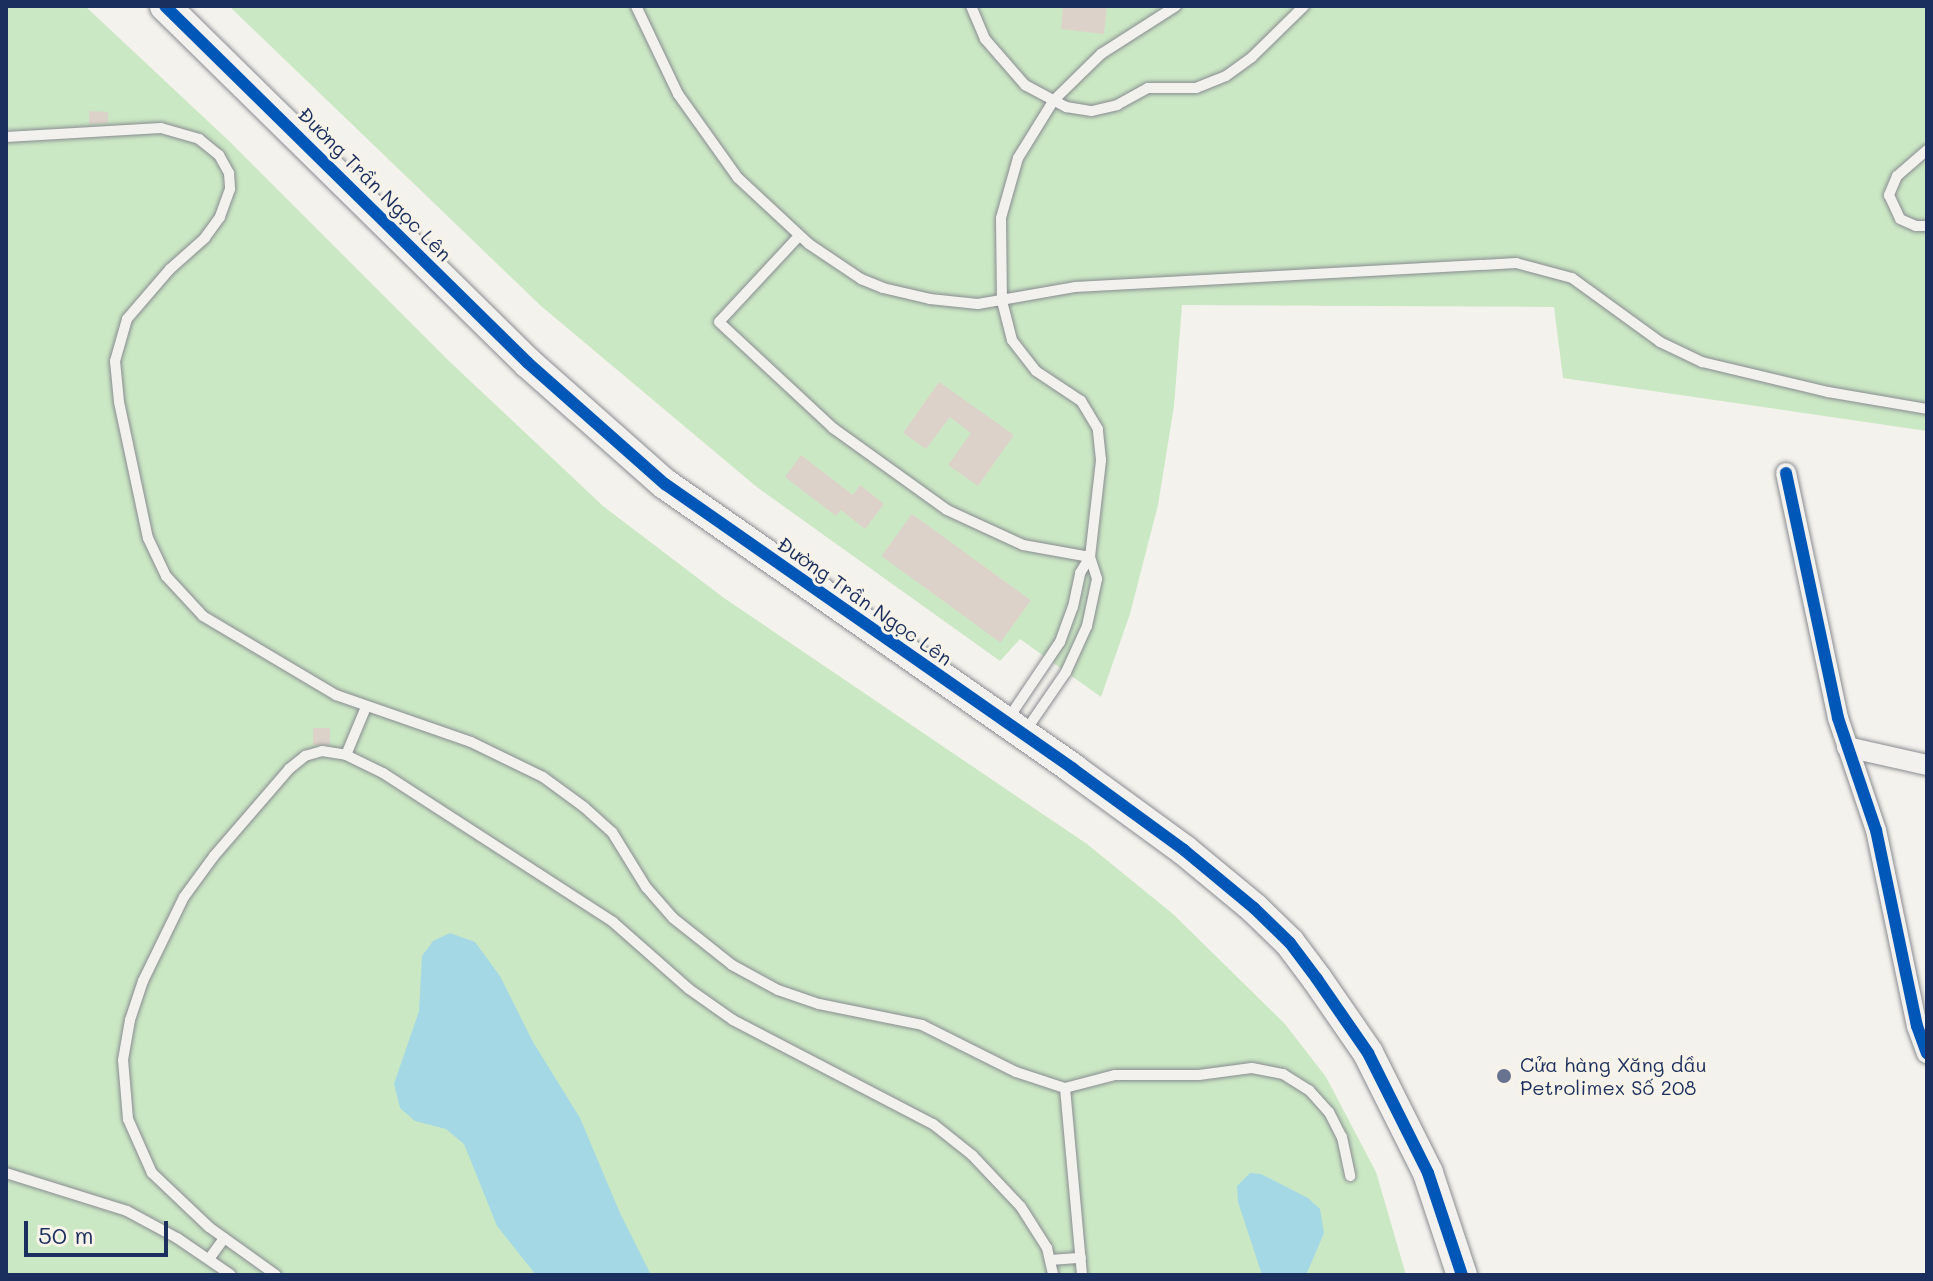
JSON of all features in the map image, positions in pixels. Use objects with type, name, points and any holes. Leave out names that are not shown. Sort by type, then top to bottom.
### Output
[{"type":"street","name":"Đường Trần Ngọc Lên","points":[[165,6],[528,363],[604,432],[736,536],[1184,850],[1290,943],[1343,1015],[1390,1092],[1428,1173],[1462,1275]]},
{"type":"street","points":[[1786,473],[1847,747],[1876,830],[1917,1026],[1927,1053]]},
{"type":"street","points":[[1847,747],[1927,765]]},
{"type":"lane","points":[[636,6],[661,64],[696,124],[738,178],[799,236],[861,279],[883,288],[954,302],[1002,301],[1075,287],[1516,263],[1572,278],[1605,299],[1650,336],[1702,362],[1816,390],[1927,409]]},
{"type":"lane","points":[[971,6],[976,24],[1025,85],[1053,101],[1092,111],[1117,105],[1148,88],[1182,90],[1211,83],[1252,57],[1304,6]]},
{"type":"lane","points":[[1014,729],[1066,672],[1087,626],[1097,579],[1090,557],[1101,460],[1098,429],[1081,401],[1036,371],[1019,351],[1007,328],[999,263],[1004,203],[1018,158],[1053,101],[1101,54],[1176,6]]},
{"type":"lane","points":[[6,137],[161,128],[199,139],[225,163],[230,189],[220,217],[205,238],[170,269],[136,308],[117,346],[116,381],[142,518],[166,576],[203,616],[336,695],[471,742],[564,791],[612,832],[646,887],[673,918],[711,950],[754,978],[819,1004],[922,1025],[1024,1075],[1065,1088],[1115,1075],[1199,1075],[1252,1068],[1283,1074],[1309,1090],[1329,1112],[1342,1137],[1350,1176]]},
{"type":"lane","points":[[1927,150],[1897,176],[1889,195],[1900,219],[1916,226],[1927,226]]},
{"type":"lane","points":[[799,236],[719,322],[833,428],[947,510],[1023,545],[1090,557]]},
{"type":"lane","points":[[1014,729],[1060,642],[1073,607],[1080,573],[1090,557]]},
{"type":"lane","points":[[346,755],[366,707]]},
{"type":"lane","points":[[276,1275],[224,1238],[163,1187],[143,1158],[123,1094],[123,1060],[128,1029],[167,927],[214,856],[298,761],[322,751],[346,755],[406,787],[613,922],[689,989],[733,1020],[933,1124],[1006,1189],[1035,1226],[1053,1275]]},
{"type":"lane","points":[[1065,1088],[1082,1275]]},
{"type":"lane","points":[[6,1173],[127,1211],[231,1275]]},
{"type":"lane","points":[[209,1259],[224,1238]]},
{"type":"lane","points":[[1050,1260],[1081,1258]]},
{"type":"green space","points":[[6,6],[85,6],[229,141],[448,360],[603,506],[724,598],[1087,844],[1173,914],[1285,1024],[1326,1077],[1376,1172],[1406,1275],[6,1275]]},
{"type":"green space","points":[[229,6],[1927,6],[1927,431],[1563,378],[1554,307],[1182,305],[1174,406],[1158,505],[1130,614],[1101,697],[1020,639],[1000,661],[758,488],[541,306]]},
{"type":"water","points":[[450,933],[475,942],[500,976],[533,1042],[580,1118],[620,1213],[651,1275],[536,1275],[497,1226],[464,1144],[446,1129],[415,1121],[400,1108],[394,1084],[419,1011],[422,956],[433,941]]},
{"type":"water","points":[[1250,1173],[1261,1174],[1308,1198],[1320,1209],[1324,1233],[1306,1275],[1262,1275],[1238,1202],[1237,1186]]},
{"type":"building","points":[[1063,6],[1107,6],[1104,34],[1061,29]]},
{"type":"building","points":[[89,111],[108,112],[108,123],[89,124]]},
{"type":"building","points":[[939,382],[1014,435],[978,486],[948,465],[971,433],[950,417],[926,449],[903,433]]},
{"type":"building","points":[[801,455],[853,495],[860,485],[884,504],[865,529],[841,510],[836,516],[785,477]]},
{"type":"building","points":[[912,514],[1031,600],[1000,642],[881,556]]},
{"type":"building","points":[[313,728],[330,728],[330,745],[313,745]]},
{"type":"cycle path","points":[[165,6],[528,363],[665,484],[1184,850],[1254,908],[1290,943],[1368,1053],[1428,1173],[1462,1275]]},
{"type":"cycle path","points":[[1786,473],[1838,718],[1876,830],[1917,1026],[1927,1053]]},
{"type":"place","name":"Cửa hàng Xăng dầu Petrolimex Số 208","points":[[1504,1076]]}]
